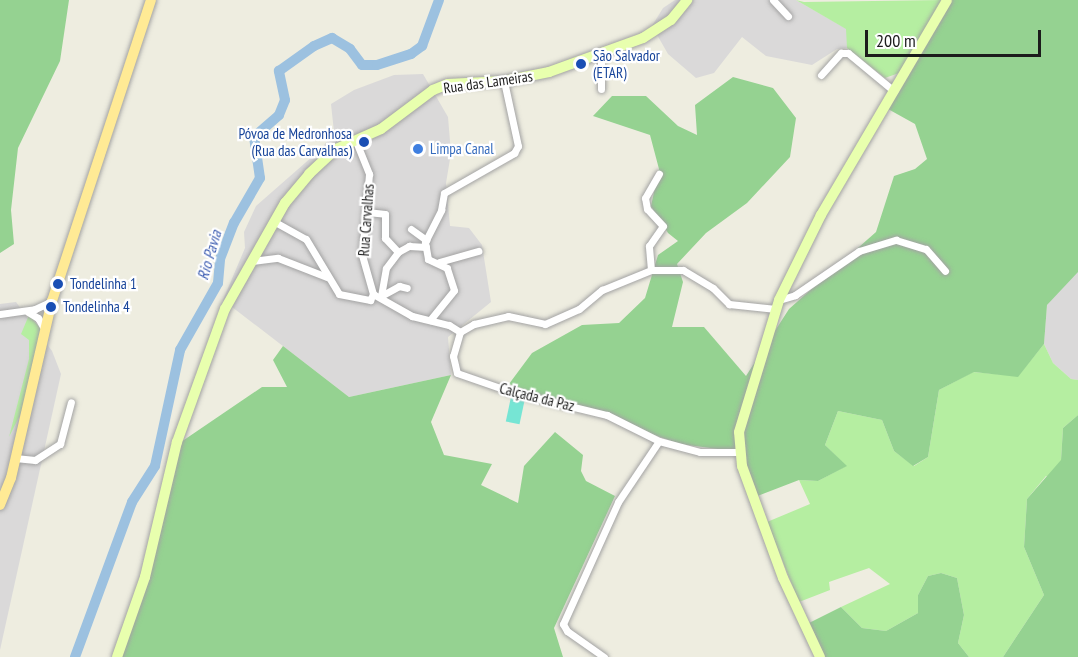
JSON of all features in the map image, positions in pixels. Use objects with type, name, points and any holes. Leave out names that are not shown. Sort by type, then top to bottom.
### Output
[{"type":"main road","points":[[0,505],[15,458],[45,330],[42,313],[52,301],[151,0]]},
{"type":"street","name":"Rua das Lameiras","points":[[117,657],[145,577],[177,442],[226,307],[275,222],[309,174],[336,149],[381,129],[433,90],[448,84],[504,81],[540,75],[662,28],[687,0]]},
{"type":"street","points":[[773,0],[788,16]]},
{"type":"street","points":[[820,657],[783,578],[740,452],[739,432],[778,304],[820,215],[947,0]]},
{"type":"street","points":[[821,75],[841,52],[848,53],[894,91]]},
{"type":"street","points":[[601,53],[601,89]]},
{"type":"street","points":[[430,320],[454,290],[450,273],[439,262],[428,259],[426,244],[441,210],[444,193],[514,153],[518,146],[504,81]]},
{"type":"street","name":"Rua Carvalhas","points":[[355,139],[369,174],[362,255],[377,295]]},
{"type":"street","points":[[651,270],[649,246],[663,226],[646,208],[645,198],[659,174]]},
{"type":"street","points":[[367,212],[385,214],[385,238],[398,252]]},
{"type":"street","points":[[275,222],[306,239],[339,294],[370,300],[399,286],[407,288]]},
{"type":"street","points":[[411,229],[426,244]]},
{"type":"street","points":[[377,295],[412,316],[430,320],[460,332],[474,324],[508,316],[545,324],[553,322],[579,309],[602,290],[651,270],[683,270],[713,288],[729,304],[778,304],[859,251],[884,242],[917,244],[945,271]]},
{"type":"street","points":[[377,295],[386,268],[398,252],[409,246],[426,244]]},
{"type":"street","points":[[439,262],[478,251]]},
{"type":"street","points":[[252,261],[278,258],[327,277]]},
{"type":"street","points":[[0,314],[25,311],[42,313]]},
{"type":"street","name":"Calçada da Paz","points":[[460,332],[453,356],[457,373],[464,378],[607,415],[659,441],[700,452],[740,452]]},
{"type":"street","points":[[15,458],[35,460],[60,444],[71,402]]},
{"type":"street","points":[[604,657],[567,631],[563,624],[618,502],[659,441]]},
{"type":"shaded area","points":[[675,0],[796,0],[847,29],[847,48],[837,49],[812,65],[766,56],[742,37],[714,73],[696,78],[668,54],[652,26],[663,8]]},
{"type":"shaded area","points":[[423,74],[448,117],[451,153],[446,183],[450,226],[469,228],[482,245],[491,302],[448,337],[451,375],[349,397],[223,300],[245,248],[244,232],[256,206],[321,149],[334,132],[331,104],[354,90],[394,75]]},
{"type":"shaded area","points":[[1074,272],[1078,272],[1078,380],[1071,379],[1053,363],[1044,344],[1047,305]]},
{"type":"shaded area","points":[[16,302],[52,351],[61,374],[0,650],[0,304]]},
{"type":"shaded area","points":[[511,397],[525,400],[519,424],[506,421]]},
{"type":"green space","points":[[0,0],[69,0],[60,61],[18,148],[11,210],[14,244],[0,253]]},
{"type":"green space","points":[[796,0],[804,2],[943,0],[899,73],[885,78],[847,48],[846,29]]},
{"type":"green space","points":[[943,0],[1078,0],[1078,272],[1047,305],[1044,344],[1018,377],[974,372],[939,390],[928,457],[913,466],[894,451],[882,420],[838,411],[825,445],[847,466],[818,481],[799,480],[755,497],[740,452],[680,444],[509,384],[532,353],[582,325],[619,323],[645,298],[658,255],[678,241],[668,233],[651,206],[659,169],[650,135],[593,116],[612,96],[646,96],[678,126],[697,135],[695,105],[733,77],[773,88],[796,118],[790,157],[747,203],[706,233],[677,264],[683,282],[672,327],[704,327],[746,376],[789,309],[876,232],[894,176],[915,169],[927,159],[915,124],[888,109]]},
{"type":"green space","points":[[29,315],[41,329],[23,409],[9,437],[29,359],[29,340],[21,334]]},
{"type":"green space","points":[[1044,344],[1053,363],[1071,379],[1078,380],[1078,415],[1063,428],[1061,460],[1078,486],[1046,476],[1027,499],[1024,547],[1044,595],[1003,657],[969,657],[958,643],[964,615],[957,578],[941,573],[928,576],[918,595],[918,613],[886,631],[862,628],[841,607],[890,584],[869,568],[829,582],[830,590],[799,602],[767,522],[810,504],[799,480],[818,481],[846,466],[825,445],[838,411],[882,420],[894,451],[914,466],[928,457],[939,390],[973,372],[1018,376]]},
{"type":"green space","points":[[283,346],[349,397],[451,375],[431,422],[444,455],[492,464],[481,485],[518,503],[524,466],[555,432],[583,455],[581,471],[586,481],[615,496],[554,628],[563,657],[122,657],[181,442],[262,387],[287,387],[273,360]]},
{"type":"green space","points":[[1078,415],[1078,657],[1003,657],[1044,595],[1024,547],[1027,499],[1061,460],[1063,428]]},
{"type":"green space","points":[[941,573],[957,578],[964,615],[958,643],[969,657],[825,657],[809,623],[841,607],[862,628],[886,631],[918,613],[918,595],[928,576]]},
{"type":"waterway","name":"Rio Pavia","points":[[75,657],[132,502],[155,466],[180,350],[218,283],[220,259],[234,223],[260,178],[254,137],[279,115],[285,100],[279,71],[314,46],[332,38],[350,49],[362,65],[377,65],[411,54],[422,46],[439,0]]},
{"type":"place","name":"São Salvador (ETAR)","points":[[581,64]]},
{"type":"place","name":"Póvoa de Medronhosa (Rua das Carvalhas)","points":[[364,142]]},
{"type":"place","name":"Limpa Canal","points":[[418,149]]},
{"type":"place","name":"Tondelinha 1","points":[[58,284]]},
{"type":"place","name":"Tondelinha 4","points":[[51,307]]}]
